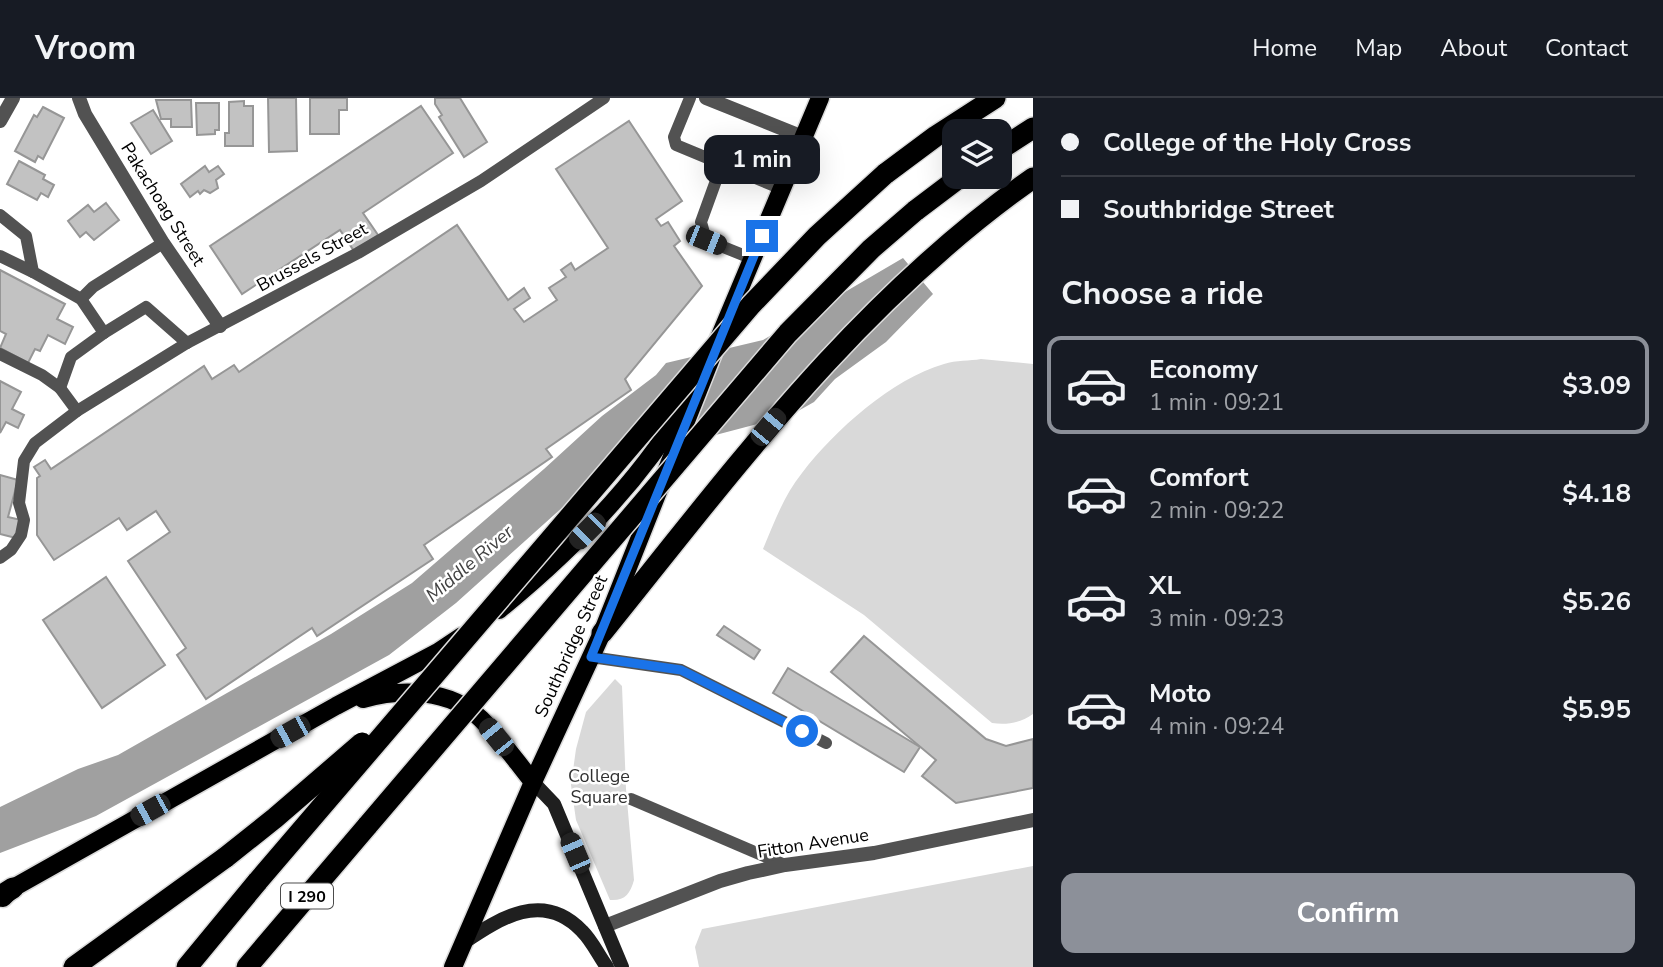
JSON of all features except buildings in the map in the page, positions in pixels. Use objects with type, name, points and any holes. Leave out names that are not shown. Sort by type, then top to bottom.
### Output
[{"type":"highway","name":"I 290","points":[[187,967],[751,305],[817,236],[885,174],[936,136],[995,98]]},
{"type":"highway","points":[[1012,142],[1033,128]]},
{"type":"highway","points":[[602,633],[753,444],[846,340],[946,246],[992,207],[1033,178]]},
{"type":"highway","name":"I 290","points":[[247,967],[788,332],[862,257],[944,189]]},
{"type":"highway","points":[[74,967],[226,857],[312,788],[431,680]]},
{"type":"main road","name":"Southbridge Street","points":[[453,967],[533,782],[602,633],[719,338],[820,98]]},
{"type":"main road","name":"Southbridge Street","points":[[336,706],[438,652],[496,612],[575,543],[644,465],[684,407],[719,338]]},
{"type":"main road","points":[[4,895],[336,706],[391,693],[413,692],[441,696],[461,705],[480,718],[533,782]]},
{"type":"street","points":[[0,121],[13,98]]},
{"type":"street","name":"Pakachoag Street","points":[[79,98],[85,114],[163,243],[220,326]]},
{"type":"street","points":[[706,98],[722,101],[803,137]]},
{"type":"street","points":[[533,782],[554,804],[622,967]]},
{"type":"street","name":"Fitton Avenue","points":[[605,926],[720,881],[785,865],[874,853],[1033,820]]},
{"type":"street","points":[[463,943],[498,920],[525,911],[543,910],[569,920],[581,929],[607,967]]},
{"type":"lane","name":"Brussels Street","points":[[0,558],[12,550],[21,535],[24,520],[19,503],[19,486],[24,461],[36,443],[77,411],[187,343],[358,253],[481,181],[604,98]]},
{"type":"lane","points":[[690,98],[674,136],[676,145],[782,189]]},
{"type":"lane","points":[[722,164],[701,222],[706,240],[753,259]]},
{"type":"lane","points":[[0,215],[26,236],[33,272]]},
{"type":"lane","points":[[81,299],[93,287],[163,243]]},
{"type":"lane","points":[[0,256],[81,299],[104,333]]},
{"type":"lane","points":[[60,388],[71,357],[146,307],[187,343]]},
{"type":"lane","points":[[0,354],[60,388],[77,411]]},
{"type":"lane","points":[[591,657],[681,670],[826,743]]},
{"type":"lane","points":[[631,799],[785,865]]},
{"type":"green space","points":[[981,359],[1033,364],[1033,714],[1008,723],[992,723],[864,615],[763,549],[790,490],[815,457],[866,408],[924,371],[949,363]]},
{"type":"green space","name":"College Square","points":[[615,679],[622,686],[626,789],[634,880],[626,896],[610,900],[576,820],[571,785],[576,749],[586,712]]},
{"type":"green space","points":[[1033,866],[1033,967],[699,967],[695,947],[702,929]]},
{"type":"water","name":"Middle River","points":[[903,258],[933,294],[886,342],[835,379],[814,402],[791,415],[613,462],[456,603],[389,655],[96,816],[0,853],[0,807],[78,769],[118,755],[331,634],[412,583],[602,416],[656,375],[666,363],[763,340]]},
{"type":"route","points":[[762,236],[591,657],[681,670],[802,731]]}]
